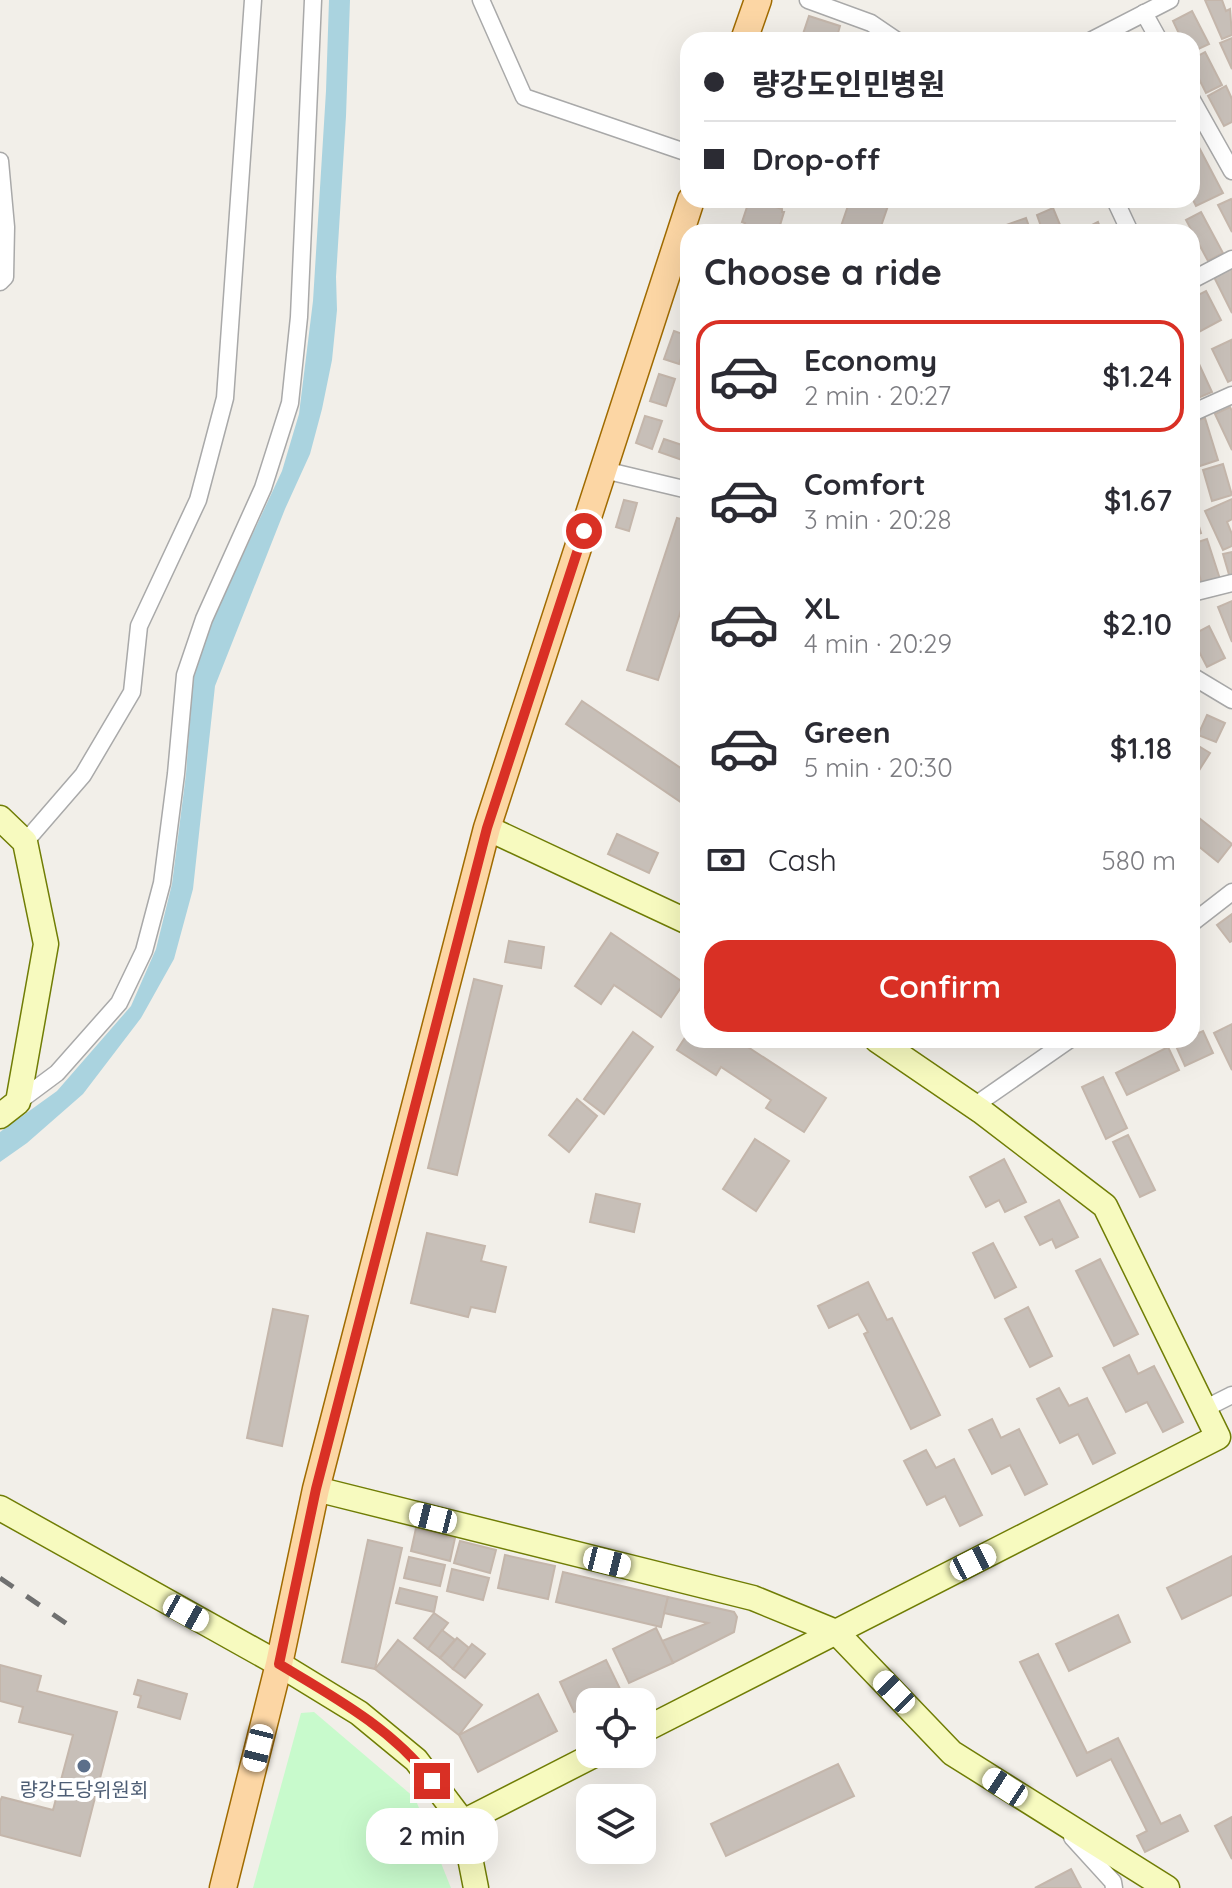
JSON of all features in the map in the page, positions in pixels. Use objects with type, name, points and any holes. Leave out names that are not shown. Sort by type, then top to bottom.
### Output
[{"type":"main road","points":[[747,32],[758,0]]},
{"type":"main road","points":[[223,1888],[279,1664],[316,1489],[487,828],[680,234]]},
{"type":"main road","points":[[0,818],[25,842],[46,944],[9,1109]]},
{"type":"main road","points":[[487,828],[680,918]]},
{"type":"main road","points":[[656,1724],[836,1632],[1225,1442],[1204,1409],[1105,1206],[974,1106],[889,1048]]},
{"type":"main road","points":[[316,1489],[753,1598],[836,1632],[952,1753],[1167,1888]]},
{"type":"main road","points":[[0,1508],[279,1664],[359,1713],[416,1760],[463,1822],[476,1888]]},
{"type":"main road","points":[[463,1822],[576,1764]]},
{"type":"street","points":[[25,842],[83,775],[132,692],[139,626],[198,500],[225,398],[253,0]]},
{"type":"street","points":[[9,1109],[57,1073],[119,1003],[144,951],[162,883],[185,675],[204,619],[263,488],[290,403],[299,317],[313,0]]},
{"type":"street","points":[[481,0],[524,97],[680,150]]},
{"type":"street","points":[[808,0],[871,23],[884,32]]},
{"type":"street","points":[[1107,32],[1170,0]]},
{"type":"street","points":[[1144,13],[1155,32]]},
{"type":"street","points":[[1200,114],[1232,171]]},
{"type":"street","points":[[0,161],[6,227],[5,277],[0,282]]},
{"type":"street","points":[[1200,276],[1232,259]]},
{"type":"street","points":[[1200,409],[1232,395]]},
{"type":"street","points":[[604,470],[680,488]]},
{"type":"street","points":[[1200,591],[1232,583]]},
{"type":"street","points":[[1200,681],[1232,700]]},
{"type":"street","points":[[1200,917],[1232,892]]},
{"type":"street","points":[[974,1106],[1057,1048]]},
{"type":"street","points":[[1204,1409],[1232,1395]]},
{"type":"street","points":[[1058,1821],[1113,1882],[1114,1888]]},
{"type":"green space","points":[[314,1712],[415,1798],[451,1888],[253,1888],[301,1713]]},
{"type":"water","points":[[329,0],[350,0],[337,310],[332,360],[310,454],[215,686],[193,889],[174,959],[141,1018],[83,1094],[27,1143],[0,1162],[0,1132],[57,1091],[131,1006],[156,949],[172,884],[186,774],[193,678],[212,621],[282,471],[299,414],[313,301]]},
{"type":"building","points":[[1205,0],[1222,0],[1226,11],[1230,9],[1232,35],[1222,39]]},
{"type":"building","points":[[1192,11],[1209,44],[1200,48],[1200,32],[1178,32],[1173,21]]},
{"type":"building","points":[[809,16],[840,26],[838,32],[804,32]]},
{"type":"building","points":[[1232,38],[1232,69],[1220,43]]},
{"type":"building","points":[[1205,52],[1222,85],[1206,93],[1200,81],[1200,55]]},
{"type":"building","points":[[1226,86],[1232,99],[1232,122],[1224,126],[1208,96]]},
{"type":"building","points":[[1200,149],[1223,193],[1200,204]]},
{"type":"building","points":[[1232,201],[1232,232],[1218,205]]},
{"type":"building","points":[[747,208],[779,208],[784,212],[780,224],[742,222]]},
{"type":"building","points":[[847,208],[887,208],[882,224],[842,224]]},
{"type":"building","points":[[1053,208],[1060,224],[1040,224],[1037,215]]},
{"type":"building","points":[[1201,212],[1223,253],[1208,261],[1200,246],[1200,224],[1188,224],[1186,220]]},
{"type":"building","points":[[1026,218],[1028,224],[1009,224]]},
{"type":"building","points":[[1232,268],[1232,313],[1214,277]]},
{"type":"building","points":[[1206,291],[1221,320],[1200,331],[1200,294]]},
{"type":"building","points":[[674,331],[680,333],[679,364],[664,359]]},
{"type":"building","points":[[1231,340],[1232,380],[1228,382],[1212,349]]},
{"type":"building","points":[[1200,366],[1212,392],[1200,397]]},
{"type":"building","points":[[659,374],[675,379],[666,406],[650,401]]},
{"type":"building","points":[[1230,407],[1232,411],[1232,450],[1215,414]]},
{"type":"building","points":[[645,416],[662,421],[652,449],[636,443]]},
{"type":"building","points":[[1205,418],[1218,460],[1200,466],[1200,420]]},
{"type":"building","points":[[664,439],[680,444],[680,459],[659,452]]},
{"type":"building","points":[[1223,464],[1232,495],[1212,501],[1203,470]]},
{"type":"building","points":[[1232,499],[1232,519],[1227,522],[1232,534],[1232,546],[1223,550],[1205,511]]},
{"type":"building","points":[[624,500],[637,503],[629,531],[616,527]]},
{"type":"building","points":[[677,518],[680,519],[680,613],[658,680],[627,670]]},
{"type":"building","points":[[1207,539],[1220,579],[1202,584],[1200,578],[1200,541]]},
{"type":"building","points":[[1232,552],[1232,577],[1230,578],[1223,554]]},
{"type":"building","points":[[1232,601],[1232,642],[1218,607]]},
{"type":"building","points":[[1209,626],[1225,658],[1207,667],[1200,653],[1200,631]]},
{"type":"building","points":[[582,701],[680,768],[680,802],[566,724]]},
{"type":"building","points":[[1207,715],[1225,723],[1216,742],[1200,736]]},
{"type":"building","points":[[1200,747],[1210,753],[1200,769]]},
{"type":"building","points":[[1200,819],[1232,844],[1218,862],[1200,847]]},
{"type":"building","points":[[617,834],[658,853],[649,873],[608,854]]},
{"type":"building","points":[[1232,914],[1232,941],[1230,942],[1217,925]]},
{"type":"building","points":[[611,933],[680,980],[680,989],[661,1017],[614,985],[601,1004],[575,986]]},
{"type":"building","points":[[509,941],[544,947],[541,968],[505,962]]},
{"type":"building","points":[[474,979],[502,986],[457,1175],[428,1168]]},
{"type":"building","points":[[1232,1024],[1232,1070],[1214,1033]]},
{"type":"building","points":[[1203,1031],[1213,1053],[1185,1066],[1177,1048],[1200,1048],[1200,1032]]},
{"type":"building","points":[[633,1032],[653,1047],[604,1114],[584,1099]]},
{"type":"building","points":[[680,1045],[680,1048],[749,1048],[826,1098],[804,1132],[766,1108],[771,1100],[721,1067],[716,1075],[677,1050]]},
{"type":"building","points":[[1166,1048],[1179,1070],[1127,1095],[1116,1073]]},
{"type":"building","points":[[1103,1077],[1127,1128],[1106,1139],[1082,1087]]},
{"type":"building","points":[[577,1099],[597,1116],[569,1152],[549,1135]]},
{"type":"building","points":[[1128,1135],[1155,1190],[1140,1197],[1113,1142]]},
{"type":"building","points":[[755,1139],[789,1161],[756,1211],[723,1189]]},
{"type":"building","points":[[1004,1159],[1026,1202],[1005,1212],[999,1200],[986,1207],[970,1177]]},
{"type":"building","points":[[596,1194],[640,1204],[634,1232],[590,1222]]},
{"type":"building","points":[[1059,1200],[1078,1237],[1056,1248],[1052,1239],[1040,1245],[1025,1217]]},
{"type":"building","points":[[427,1233],[485,1246],[481,1261],[506,1267],[495,1312],[471,1307],[468,1317],[411,1303]]},
{"type":"building","points":[[993,1243],[1016,1287],[995,1298],[973,1253]]},
{"type":"building","points":[[1100,1259],[1138,1334],[1114,1346],[1076,1271]]},
{"type":"building","points":[[868,1282],[887,1320],[892,1318],[940,1415],[911,1429],[864,1334],[868,1332],[858,1314],[829,1328],[818,1306]]},
{"type":"building","points":[[1028,1307],[1052,1356],[1030,1367],[1005,1319]]},
{"type":"building","points":[[273,1309],[308,1316],[282,1446],[247,1438]]},
{"type":"building","points":[[1129,1355],[1138,1374],[1154,1366],[1183,1422],[1163,1432],[1147,1402],[1126,1412],[1103,1368]]},
{"type":"building","points":[[1059,1388],[1069,1406],[1087,1398],[1115,1453],[1093,1464],[1078,1434],[1060,1443],[1037,1399]]},
{"type":"building","points":[[992,1419],[1001,1438],[1019,1429],[1047,1484],[1025,1495],[1010,1465],[992,1474],[969,1430]]},
{"type":"building","points":[[926,1450],[936,1468],[954,1459],[982,1515],[960,1526],[945,1496],[927,1505],[904,1461]]},
{"type":"building","points":[[416,1528],[455,1538],[450,1561],[411,1551]]},
{"type":"building","points":[[368,1540],[402,1548],[375,1669],[342,1662]]},
{"type":"building","points":[[460,1541],[496,1550],[490,1573],[454,1563]]},
{"type":"building","points":[[505,1555],[555,1566],[548,1599],[498,1588]]},
{"type":"building","points":[[1232,1556],[1232,1595],[1182,1619],[1167,1588]]},
{"type":"building","points":[[409,1557],[445,1565],[440,1586],[404,1578]]},
{"type":"building","points":[[452,1569],[489,1578],[483,1600],[447,1591]]},
{"type":"building","points":[[563,1572],[668,1597],[661,1627],[556,1602]]},
{"type":"building","points":[[400,1588],[437,1597],[434,1612],[396,1603]]},
{"type":"building","points":[[668,1597],[734,1612],[737,1617],[734,1632],[673,1663],[662,1641],[708,1623],[664,1613]]},
{"type":"building","points":[[434,1613],[448,1623],[428,1649],[414,1638]]},
{"type":"building","points":[[1118,1615],[1130,1642],[1069,1671],[1056,1644]]},
{"type":"building","points":[[656,1628],[673,1663],[629,1683],[613,1649]]},
{"type":"building","points":[[442,1630],[455,1640],[440,1658],[428,1649]]},
{"type":"building","points":[[457,1638],[469,1648],[453,1669],[440,1658]]},
{"type":"building","points":[[398,1640],[482,1705],[459,1735],[375,1669]]},
{"type":"building","points":[[472,1644],[485,1654],[465,1678],[453,1669]]},
{"type":"building","points":[[1038,1654],[1087,1753],[1118,1738],[1161,1824],[1180,1815],[1188,1831],[1145,1852],[1137,1836],[1147,1831],[1111,1759],[1077,1776],[1020,1662]]},
{"type":"building","points":[[606,1660],[620,1688],[576,1688],[574,1712],[560,1682]]},
{"type":"building","name":"량강도당위원회","points":[[0,1665],[41,1676],[37,1691],[117,1712],[80,1856],[0,1835],[2,1797],[53,1810],[73,1735],[19,1722],[23,1707],[0,1701]]},
{"type":"building","points":[[138,1680],[187,1694],[180,1719],[138,1707],[141,1696],[134,1694]]},
{"type":"building","points":[[538,1694],[557,1731],[478,1772],[459,1735]]},
{"type":"building","points":[[838,1764],[854,1796],[726,1856],[711,1824]]},
{"type":"building","points":[[1232,1817],[1232,1859],[1215,1826]]},
{"type":"building","points":[[1071,1869],[1081,1888],[1035,1888]]},
{"type":"railway","points":[[0,1578],[70,1626]]},
{"type":"place","name":"량강도당위원회","points":[[84,1766]]},
{"type":"route","points":[[432,1781],[416,1760],[359,1713],[279,1664],[316,1489],[487,828],[584,531]]}]
